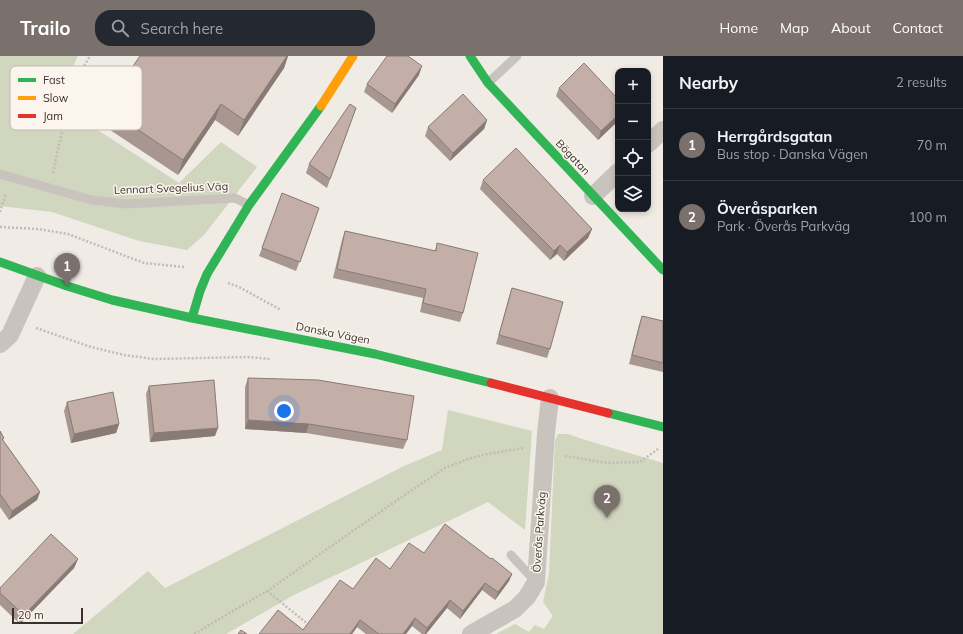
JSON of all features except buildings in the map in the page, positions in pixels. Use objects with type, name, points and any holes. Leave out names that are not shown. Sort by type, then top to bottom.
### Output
[{"type":"street","points":[[192,318],[200,291],[208,274],[249,206],[322,104],[353,56]]},
{"type":"street","name":"Bögatan","points":[[470,56],[488,83],[663,270]]},
{"type":"street","points":[[651,141],[663,130]]},
{"type":"street","points":[[593,196],[615,175]]},
{"type":"street","name":"Danska Vägen","points":[[0,262],[37,276],[112,300],[192,318],[375,354],[663,427]]},
{"type":"street","points":[[0,344],[10,335],[37,276]]},
{"type":"street","name":"Överås Parkväg","points":[[471,634],[515,609],[527,597],[536,582],[550,398]]},
{"type":"lane","points":[[488,83],[517,56]]},
{"type":"lane","name":"Lennart Svegelius Väg","points":[[0,174],[92,200],[126,204],[235,198],[249,206]]},
{"type":"lane","points":[[511,555],[536,582]]},
{"type":"path","points":[[83,66],[90,56]]},
{"type":"path","points":[[49,189],[63,130]]},
{"type":"path","points":[[0,227],[38,229],[68,234],[144,263],[181,266],[195,269],[239,287],[287,314]]},
{"type":"path","points":[[17,321],[91,347],[124,355],[154,359],[248,356],[276,360]]},
{"type":"path","points":[[194,634],[267,591],[445,468],[468,459],[487,454],[519,448],[534,447],[569,457],[607,463],[640,462],[657,450],[660,446]]},
{"type":"path","points":[[267,591],[315,629]]},
{"type":"green space","points":[[0,56],[78,56],[73,66],[10,66],[10,130],[98,130],[179,183],[221,142],[257,167],[204,235],[187,250],[139,241],[52,212],[0,206]]},
{"type":"green space","points":[[448,410],[532,431],[525,530],[488,502],[294,595],[226,634],[73,634],[148,571],[165,588],[402,467],[442,450]]},
{"type":"green space","points":[[558,434],[568,434],[663,463],[663,634],[496,634],[515,624],[529,632],[535,625],[544,629],[553,616],[543,602],[549,573],[555,441]]},
{"type":"traffic: fast","points":[[470,56],[488,83],[663,270]]},
{"type":"traffic: fast","points":[[192,318],[207,274],[249,205],[321,106]]},
{"type":"traffic: fast","points":[[0,262],[67,286],[112,300],[192,318],[375,354],[491,383]]},
{"type":"traffic: fast","points":[[608,413],[663,427]]},
{"type":"traffic: slow","points":[[321,106],[353,56]]},
{"type":"traffic: jam","points":[[491,383],[608,413]]},
{"type":"place","name":"Herrgårdsgatan","points":[[67,286]]},
{"type":"place","name":"Överåsparken","points":[[607,518]]}]
